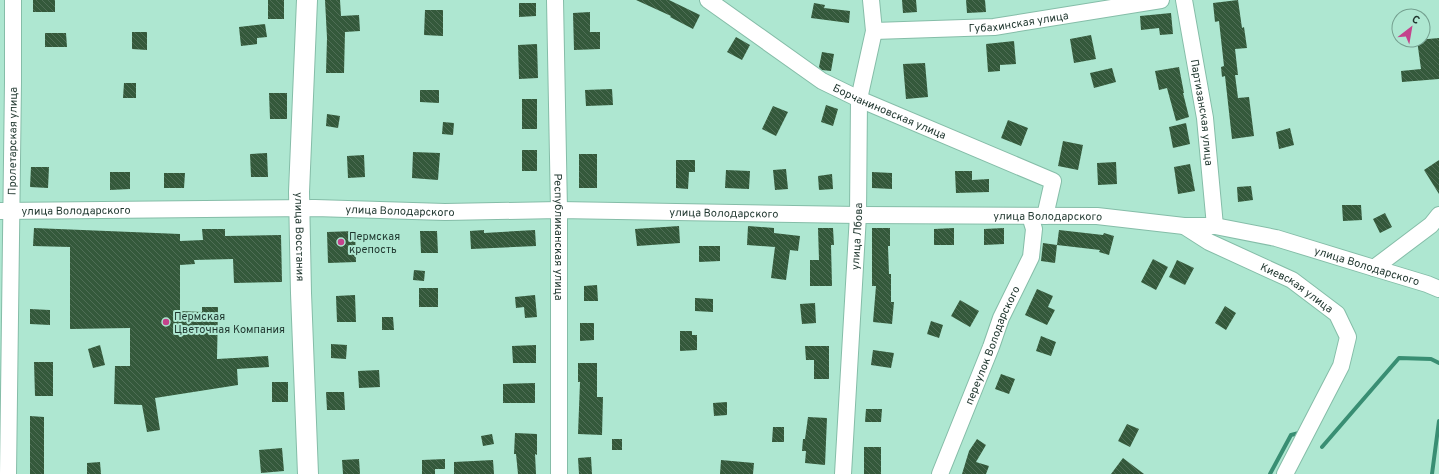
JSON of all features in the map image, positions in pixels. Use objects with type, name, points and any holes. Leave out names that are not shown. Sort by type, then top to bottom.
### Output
[{"type":"street","name":"Пролетарская улица","points":[[8,474],[5,211],[13,82],[13,0]]},
{"type":"street","name":"улица Восстания","points":[[307,0],[299,208],[308,474]]},
{"type":"street","name":"Республиканская улица","points":[[555,0],[559,210],[558,474]]},
{"type":"street","name":"Борчаниновская улица","points":[[708,0],[822,81],[859,99],[1053,181],[1038,216]]},
{"type":"street","name":"улица Лбова","points":[[843,474],[858,214],[859,99],[874,31],[871,0]]},
{"type":"street","name":"Губахинская улица","points":[[874,31],[994,26],[1161,0]]},
{"type":"street","name":"Партизанская улица","points":[[1184,0],[1205,118],[1215,226]]},
{"type":"street","name":"улица Володарского","points":[[5,211],[315,208],[445,212],[559,210],[1097,216],[1184,226],[1215,226],[1276,238],[1439,289]]},
{"type":"street","points":[[1374,268],[1431,225],[1439,215]]},
{"type":"street","name":"переулок Володарского","points":[[940,474],[991,347],[1001,318],[1031,257],[1034,229],[1038,216]]},
{"type":"street","name":"Киевская улица","points":[[1184,226],[1209,242],[1292,280],[1337,314],[1348,337],[1341,366],[1285,474]]},
{"type":"building","points":[[33,0],[55,0],[55,12],[33,12]]},
{"type":"building","points":[[268,0],[284,0],[284,19],[268,19]]},
{"type":"building","points":[[325,0],[340,0],[341,16],[359,15],[360,31],[345,32],[344,73],[326,73],[327,38]]},
{"type":"building","points":[[636,0],[669,0],[700,15],[693,29],[670,17],[671,16]]},
{"type":"building","points":[[902,0],[916,0],[917,12],[903,13]]},
{"type":"building","points":[[966,0],[985,0],[986,12],[967,13]]},
{"type":"building","points":[[1238,0],[1242,28],[1244,27],[1247,48],[1235,49],[1238,75],[1235,75],[1238,98],[1249,97],[1254,136],[1232,139],[1225,76],[1222,77],[1221,67],[1224,66],[1219,21],[1215,22],[1213,3]]},
{"type":"building","points":[[519,3],[536,3],[536,16],[519,17]]},
{"type":"building","points":[[814,3],[825,5],[824,8],[850,11],[849,23],[811,18]]},
{"type":"building","points":[[425,10],[443,10],[443,36],[424,35]]},
{"type":"building","points":[[590,12],[590,32],[600,32],[600,49],[574,50],[573,13]]},
{"type":"building","points":[[1171,13],[1173,34],[1160,35],[1159,28],[1141,30],[1140,16]]},
{"type":"building","points":[[265,24],[267,37],[257,38],[257,44],[241,46],[239,27]]},
{"type":"building","points":[[132,32],[147,32],[147,50],[132,49]]},
{"type":"building","points":[[45,33],[66,33],[67,47],[45,47]]},
{"type":"building","points":[[1091,35],[1096,59],[1074,63],[1070,39]]},
{"type":"building","points":[[736,37],[750,45],[742,60],[727,52]]},
{"type":"building","points":[[1439,38],[1439,79],[1402,82],[1401,71],[1421,69],[1418,48],[1431,48],[1431,39]]},
{"type":"building","points":[[1014,41],[1016,64],[1000,65],[1000,71],[988,72],[986,44]]},
{"type":"building","points":[[537,44],[538,78],[519,79],[518,45]]},
{"type":"building","points":[[822,52],[834,54],[831,71],[822,70],[819,67]]},
{"type":"building","points":[[925,63],[928,97],[906,99],[903,64]]},
{"type":"building","points":[[1179,67],[1189,117],[1176,121],[1167,88],[1159,90],[1155,71]]},
{"type":"building","points":[[1112,68],[1116,82],[1094,88],[1090,73]]},
{"type":"building","points":[[124,83],[136,83],[136,98],[123,98]]},
{"type":"building","points":[[612,89],[613,105],[586,106],[585,90]]},
{"type":"building","points":[[420,90],[439,90],[439,103],[420,102]]},
{"type":"building","points":[[269,93],[287,93],[287,119],[270,119]]},
{"type":"building","points":[[522,99],[537,99],[537,129],[522,129]]},
{"type":"building","points":[[826,105],[838,109],[833,126],[821,122]]},
{"type":"building","points":[[773,106],[788,112],[776,136],[762,129]]},
{"type":"building","points":[[327,114],[340,116],[338,128],[326,126]]},
{"type":"building","points":[[1008,120],[1028,128],[1021,146],[1001,138]]},
{"type":"building","points":[[443,122],[454,123],[453,135],[442,134]]},
{"type":"building","points":[[1186,123],[1190,144],[1173,148],[1169,127]]},
{"type":"building","points":[[1290,128],[1294,145],[1279,149],[1276,132]]},
{"type":"building","points":[[1063,141],[1083,145],[1078,170],[1058,166]]},
{"type":"building","points":[[522,150],[537,150],[537,171],[522,171]]},
{"type":"building","points":[[413,152],[440,153],[438,180],[412,178]]},
{"type":"building","points":[[267,153],[268,177],[251,177],[250,154]]},
{"type":"building","points":[[579,154],[597,154],[597,188],[579,188]]},
{"type":"building","points":[[364,155],[365,177],[348,178],[347,156]]},
{"type":"building","points":[[676,160],[695,160],[695,172],[689,172],[688,189],[676,188]]},
{"type":"building","points":[[1439,160],[1439,194],[1424,170]]},
{"type":"building","points":[[1116,162],[1117,184],[1098,185],[1097,163]]},
{"type":"building","points":[[1190,164],[1195,191],[1178,194],[1174,167]]},
{"type":"building","points":[[31,167],[49,167],[48,188],[30,187]]},
{"type":"building","points":[[786,169],[788,189],[775,190],[773,170]]},
{"type":"building","points":[[726,170],[750,171],[749,189],[725,188]]},
{"type":"building","points":[[955,171],[972,171],[972,180],[989,179],[989,192],[956,193]]},
{"type":"building","points":[[110,172],[130,172],[130,189],[110,190]]},
{"type":"building","points":[[872,172],[892,173],[892,189],[872,188]]},
{"type":"building","points":[[164,173],[185,173],[184,188],[164,188]]},
{"type":"building","points":[[832,174],[833,189],[819,190],[818,176]]},
{"type":"building","points":[[1251,186],[1253,200],[1238,202],[1237,187]]},
{"type":"building","points":[[1342,205],[1361,205],[1362,220],[1343,221]]},
{"type":"building","points":[[1385,213],[1392,227],[1380,233],[1373,219]]},
{"type":"building","points":[[679,226],[680,243],[637,246],[635,229]]},
{"type":"building","points":[[748,226],[774,228],[774,233],[800,236],[798,251],[790,250],[786,280],[771,278],[775,247],[747,245]]},
{"type":"building","name":"Пермская Цветочная Компания","points":[[34,228],[180,234],[180,241],[203,240],[202,229],[225,229],[225,236],[281,235],[282,282],[234,283],[233,259],[194,260],[195,264],[180,265],[180,311],[202,312],[202,307],[218,307],[217,359],[268,356],[269,367],[237,369],[238,385],[155,398],[160,430],[147,432],[142,405],[114,404],[115,366],[130,366],[130,328],[70,329],[70,247],[33,246]]},
{"type":"building","points":[[818,228],[833,228],[834,245],[831,245],[832,286],[810,286],[810,260],[819,260]]},
{"type":"building","points":[[872,228],[890,228],[890,246],[888,246],[889,274],[891,274],[891,302],[894,302],[892,324],[873,322],[876,286],[872,286]]},
{"type":"building","points":[[954,228],[954,245],[934,245],[934,229]]},
{"type":"building","points":[[1004,228],[1004,244],[984,245],[984,229]]},
{"type":"building","points":[[484,230],[484,233],[535,230],[536,246],[471,249],[470,231]]},
{"type":"building","points":[[1059,230],[1103,235],[1104,233],[1114,236],[1109,255],[1099,252],[1100,250],[1057,245]]},
{"type":"building","points":[[355,231],[356,262],[328,263],[327,232]]},
{"type":"building","points":[[420,231],[437,231],[438,253],[421,253]]},
{"type":"building","points":[[1043,243],[1057,245],[1055,263],[1041,261]]},
{"type":"building","points":[[699,246],[720,246],[720,261],[699,262]]},
{"type":"building","points":[[1153,259],[1168,267],[1156,290],[1141,282]]},
{"type":"building","points":[[1177,260],[1194,268],[1185,285],[1169,277]]},
{"type":"building","points":[[414,270],[425,271],[424,281],[413,280]]},
{"type":"building","points":[[597,285],[598,301],[584,301],[584,286]]},
{"type":"building","points":[[419,288],[438,288],[438,307],[419,307]]},
{"type":"building","points":[[1037,289],[1053,296],[1048,307],[1055,310],[1047,325],[1025,315]]},
{"type":"building","points":[[355,295],[356,322],[337,322],[336,296]]},
{"type":"building","points":[[535,295],[537,317],[525,318],[524,307],[516,308],[515,297]]},
{"type":"building","points":[[695,298],[713,299],[713,312],[695,311]]},
{"type":"building","points":[[960,300],[979,311],[970,327],[951,316]]},
{"type":"building","points":[[815,303],[816,323],[802,324],[800,304]]},
{"type":"building","points":[[1225,306],[1236,313],[1226,330],[1215,323]]},
{"type":"building","points":[[30,309],[50,310],[50,325],[30,324]]},
{"type":"building","points":[[382,317],[393,317],[394,330],[382,330]]},
{"type":"building","points":[[931,321],[943,325],[939,338],[927,334]]},
{"type":"building","points":[[580,323],[594,323],[594,340],[580,341]]},
{"type":"building","points":[[680,331],[692,331],[692,335],[697,335],[697,350],[680,351]]},
{"type":"building","points":[[1041,336],[1056,342],[1051,356],[1036,351]]},
{"type":"building","points":[[331,344],[347,345],[346,359],[331,358]]},
{"type":"building","points":[[100,345],[105,365],[93,368],[88,349]]},
{"type":"building","points":[[536,345],[536,363],[513,363],[512,346]]},
{"type":"building","points":[[805,346],[829,346],[829,379],[814,379],[814,360],[806,360]]},
{"type":"building","points":[[873,350],[894,353],[891,368],[871,365]]},
{"type":"building","points":[[34,362],[53,362],[53,396],[35,396]]},
{"type":"building","points":[[578,363],[597,363],[597,397],[603,397],[602,435],[578,434],[580,382],[578,382]]},
{"type":"building","points":[[379,370],[380,387],[359,388],[358,371]]},
{"type":"building","points":[[1001,374],[1015,379],[1009,394],[995,389]]},
{"type":"building","points":[[272,382],[288,382],[288,402],[272,402]]},
{"type":"building","points":[[535,383],[535,403],[503,403],[503,384]]},
{"type":"building","points":[[326,392],[344,392],[345,410],[327,410]]},
{"type":"building","points":[[727,402],[727,415],[714,416],[713,403]]},
{"type":"building","points":[[866,409],[882,409],[881,422],[865,422]]},
{"type":"building","points":[[30,416],[44,417],[44,474],[30,474]]},
{"type":"building","points":[[808,417],[827,418],[825,465],[805,463],[806,451],[802,451]]},
{"type":"building","points":[[1127,424],[1139,429],[1130,447],[1118,441]]},
{"type":"building","points":[[773,427],[784,427],[784,442],[772,442]]},
{"type":"building","points":[[515,433],[537,434],[537,455],[535,454],[536,474],[518,474],[516,454],[514,454]]},
{"type":"building","points":[[492,434],[494,444],[483,446],[481,436]]},
{"type":"building","points":[[612,439],[622,439],[622,450],[612,450]]},
{"type":"building","points":[[977,439],[986,445],[976,462],[989,466],[986,474],[962,474],[969,451]]},
{"type":"building","points":[[864,447],[881,447],[881,474],[864,474]]},
{"type":"building","points":[[282,448],[284,471],[261,473],[259,450]]},
{"type":"building","points":[[591,457],[592,474],[579,474],[578,458]]},
{"type":"building","points":[[1123,458],[1144,474],[1111,474]]},
{"type":"building","points":[[359,459],[360,474],[343,474],[342,460]]},
{"type":"building","points":[[445,459],[445,469],[435,469],[435,474],[422,474],[422,460]]},
{"type":"building","points":[[493,460],[494,474],[454,474],[454,462]]},
{"type":"building","points":[[721,460],[754,463],[753,474],[720,474]]},
{"type":"building","points":[[100,462],[101,474],[87,474],[87,463]]},
{"type":"waterway","points":[[1322,447],[1399,358],[1431,359],[1439,363]]},
{"type":"waterway","points":[[1432,474],[1439,421]]},
{"type":"waterway","points":[[1270,474],[1291,435],[1299,433]]},
{"type":"place","name":"Пермская крепость","points":[[341,242]]},
{"type":"place","name":"Пермская Цветочная Компания","points":[[166,322]]}]
